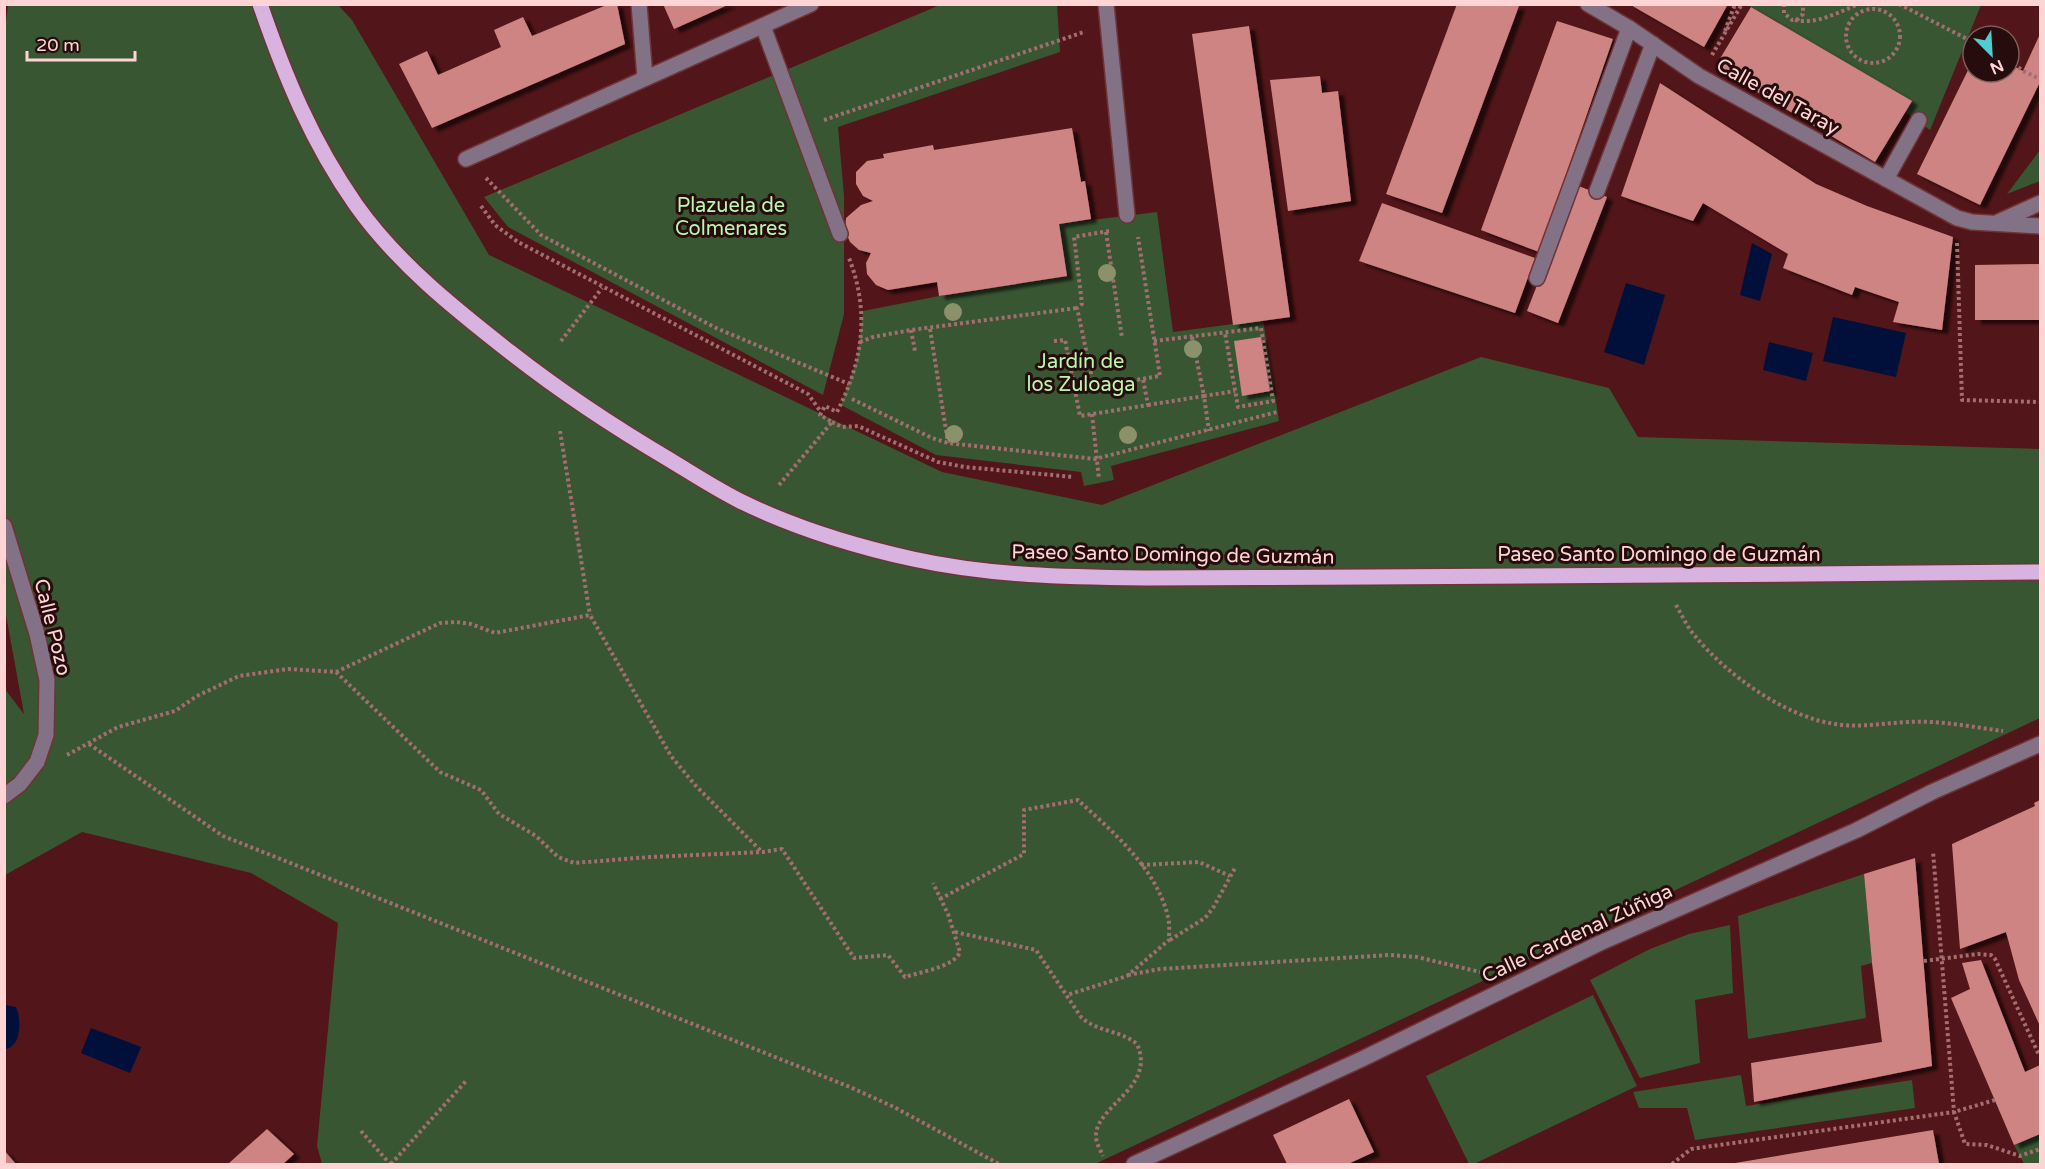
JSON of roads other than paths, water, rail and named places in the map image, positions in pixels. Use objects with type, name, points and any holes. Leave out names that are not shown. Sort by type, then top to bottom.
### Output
[{"type":"main road","name":"Paseo Santo Domingo de Guzmán","points":[[260,4],[295,99],[324,155],[358,208],[395,252],[437,292],[585,408],[646,446],[739,500],[806,528],[855,544],[980,571],[1054,577],[1262,578],[2040,572]]},
{"type":"street","points":[[639,4],[645,78]]},
{"type":"street","points":[[466,159],[811,4]]},
{"type":"street","points":[[1106,4],[1132,221]]},
{"type":"street","name":"Calle del Taray","points":[[1588,4],[1629,28],[1699,76],[1957,218],[1972,222],[2040,226]]},
{"type":"street","points":[[763,26],[840,234]]},
{"type":"street","points":[[1537,278],[1629,28]]},
{"type":"street","points":[[1597,190],[1653,44]]},
{"type":"street","points":[[1886,179],[1919,120]]},
{"type":"street","points":[[1996,223],[2040,203]]},
{"type":"street","name":"Calle Pozo","points":[[4,526],[37,634],[47,680],[46,735],[37,762],[20,783],[4,796]]},
{"type":"street","name":"Calle Cardenal Zúñiga","points":[[1134,1164],[1362,1059],[1600,943],[1857,830],[1932,792],[2040,744]]},
{"type":"water","points":[[1752,243],[1772,254],[1760,301],[1740,295]]},
{"type":"water","points":[[1626,283],[1665,295],[1644,365],[1604,352]]},
{"type":"water","points":[[1833,317],[1906,333],[1896,377],[1823,361]]},
{"type":"water","points":[[1769,342],[1813,353],[1806,381],[1763,370]]},
{"type":"water","points":[[5,1005],[16,1007],[19,1032],[14,1043],[5,1049]]},
{"type":"water","points":[[91,1028],[141,1047],[130,1073],[81,1053]]},
{"type":"park label","name":"Plazuela de Colmenares","points":[[731,216]]},
{"type":"park label","name":"Jardín de los Zuloaga","points":[[1081,372]]}]
